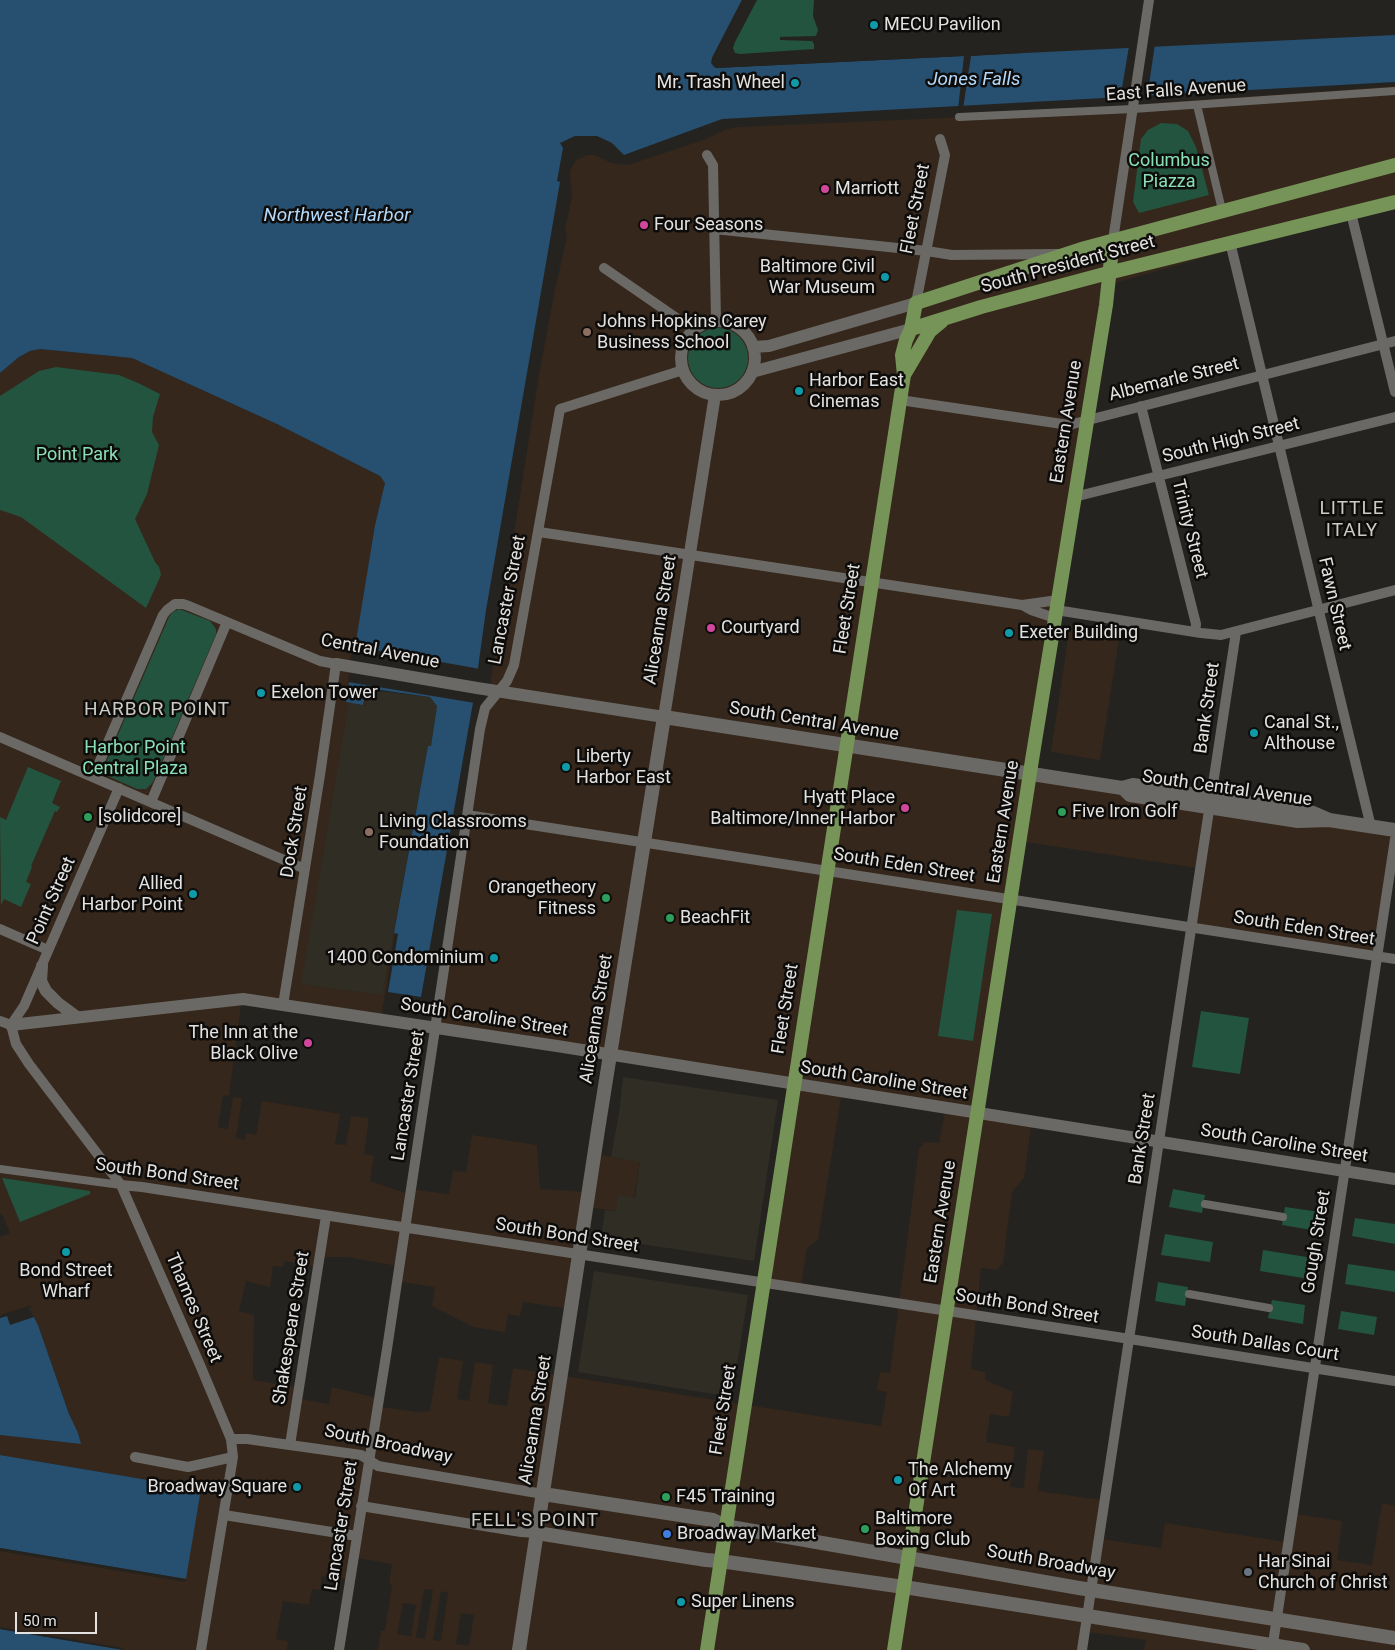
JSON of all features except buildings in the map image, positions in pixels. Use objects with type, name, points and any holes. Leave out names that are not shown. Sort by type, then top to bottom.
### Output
[{"type":"main road","name":"South President Street","points":[[916,303],[1064,254],[1395,165]]},
{"type":"main road","name":"South President Street","points":[[911,328],[1108,273],[1395,202]]},
{"type":"main road","name":"Eastern Avenue","points":[[894,1650],[1056,609],[1106,304],[1113,240]]},
{"type":"main road","name":"Fleet Street","points":[[707,1650],[904,374],[902,355],[911,328],[916,303]]},
{"type":"main road","name":"Fleet Street","points":[[904,374],[930,332],[937,324],[947,318]]},
{"type":"main road","name":"South Central Avenue","points":[[664,717],[1123,788],[1130,795],[1210,802],[1298,821],[1329,820],[1395,830]]},
{"type":"main road","name":"Aliceanna Street","points":[[519,1650],[610,1054],[664,717]]},
{"type":"main road","name":"South Broadway","points":[[543,1494],[713,1520],[726,1526],[1092,1590],[1395,1638]]},
{"type":"main road","points":[[537,1533],[706,1560],[720,1560],[904,1587],[1272,1647],[1303,1650]]},
{"type":"street","name":"Eastern Avenue","points":[[1113,240],[1149,0]]},
{"type":"street","name":"East Falls Avenue","points":[[959,117],[1133,105],[1198,105],[1395,91]]},
{"type":"street","points":[[1198,105],[1222,210]]},
{"type":"street","name":"Fleet Street","points":[[916,303],[945,155],[940,139]]},
{"type":"street","points":[[707,155],[713,165],[716,321]]},
{"type":"street","points":[[1351,213],[1395,392]]},
{"type":"street","name":"South President Street","points":[[714,230],[952,255],[1064,254]]},
{"type":"street","name":"Fawn Street","points":[[1230,242],[1371,827]]},
{"type":"street","points":[[604,268],[694,330]]},
{"type":"street","name":"South President Street","points":[[753,347],[769,346],[916,303]]},
{"type":"street","points":[[716,321],[726,322],[740,328],[746,334],[753,347],[755,356],[752,372],[743,385],[737,390],[723,395],[705,393],[689,382],[683,370],[681,355],[682,348],[694,330],[716,321]]},
{"type":"street","name":"South President Street","points":[[752,372],[911,328]]},
{"type":"street","name":"Albemarle Street","points":[[900,400],[1069,425],[1395,341]]},
{"type":"street","name":"Lancaster Street","points":[[339,1650],[436,1028],[450,918],[483,715],[489,702],[507,681],[514,665],[560,409],[683,370]]},
{"type":"street","name":"Aliceanna Street","points":[[664,717],[716,395]]},
{"type":"street","name":"Trinity Street","points":[[1141,406],[1196,624],[1195,632]]},
{"type":"street","name":"South High Street","points":[[1074,497],[1395,417]]},
{"type":"street","points":[[539,532],[1056,609],[1211,635],[1236,632],[1395,590]]},
{"type":"street","name":"Central Avenue","points":[[93,777],[163,615],[175,604],[189,606],[320,661],[499,692]]},
{"type":"street","points":[[1022,605],[1031,610],[1056,609]]},
{"type":"street","points":[[150,802],[227,622]]},
{"type":"street","name":"Bank Street","points":[[1082,1650],[1236,632]]},
{"type":"street","name":"Dock Street","points":[[283,1005],[341,664]]},
{"type":"street","name":"South Central Avenue","points":[[499,692],[664,717]]},
{"type":"street","points":[[0,737],[305,869]]},
{"type":"street","name":"Point Street","points":[[5,1023],[24,1006],[119,788]]},
{"type":"street","name":"South Eden Street","points":[[467,815],[1395,960]]},
{"type":"street","name":"Gough Street","points":[[1272,1647],[1395,839]]},
{"type":"street","points":[[0,929],[48,950]]},
{"type":"street","points":[[42,966],[41,981],[46,991],[77,1017]]},
{"type":"street","name":"South Caroline Street","points":[[5,1023],[243,999],[610,1054],[1395,1179]]},
{"type":"street","name":"Thames Street","points":[[5,1023],[28,1064],[121,1185],[200,1365],[230,1439],[233,1457],[201,1650]]},
{"type":"street","name":"South Bond Street","points":[[0,1169],[142,1187],[1130,1338]]},
{"type":"street","points":[[1205,1204],[1284,1217]]},
{"type":"street","name":"Shakespeare Street","points":[[290,1445],[326,1216]]},
{"type":"street","points":[[1189,1294],[1269,1308]]},
{"type":"street","name":"South Dallas Court","points":[[1130,1338],[1395,1381]]},
{"type":"street","name":"South Broadway","points":[[230,1439],[247,1439],[361,1456],[378,1466],[543,1494]]},
{"type":"street","points":[[135,1457],[188,1467],[233,1457]]},
{"type":"street","points":[[361,1506],[537,1533]]},
{"type":"street","points":[[224,1515],[357,1536]]},
{"type":"shaded area","points":[[1395,86],[1395,203],[1108,285],[1030,775],[1394,831],[1376,957],[1195,930],[1204,869],[1019,841],[976,1111],[1032,1121],[1024,1178],[1012,1192],[1003,1263],[997,1270],[981,1268],[971,1369],[985,1372],[985,1380],[1013,1392],[1009,1417],[990,1414],[986,1442],[1015,1447],[1010,1487],[1024,1488],[1028,1449],[1044,1451],[1038,1491],[1108,1501],[1102,1539],[1161,1548],[1165,1523],[1285,1542],[1290,1513],[1342,1521],[1337,1560],[1372,1565],[1382,1503],[1395,1506],[1395,1650],[1144,1650],[1146,1640],[1088,1632],[1085,1650],[378,1650],[381,1631],[385,1631],[392,1585],[389,1584],[392,1564],[352,1557],[348,1579],[322,1576],[320,1590],[312,1589],[309,1605],[283,1601],[276,1639],[288,1641],[287,1650],[123,1650],[0,1629],[0,1548],[201,1489],[0,1455],[0,1435],[80,1444],[38,1325],[29,1308],[0,1318],[0,1237],[10,1233],[2,1214],[0,1214],[0,373],[19,357],[30,351],[40,349],[132,358],[279,425],[380,476],[386,483],[375,525],[349,687],[432,702],[381,1019],[242,998],[229,1096],[223,1095],[218,1127],[228,1129],[233,1097],[242,1098],[236,1138],[245,1140],[246,1133],[256,1135],[262,1101],[340,1114],[335,1144],[346,1145],[351,1116],[369,1118],[364,1154],[374,1156],[370,1181],[408,1194],[409,1189],[449,1194],[453,1171],[466,1172],[472,1135],[537,1145],[540,1189],[588,1192],[594,1154],[640,1161],[634,1198],[616,1211],[586,1207],[570,1309],[523,1302],[520,1316],[508,1314],[505,1332],[473,1327],[432,1306],[435,1287],[395,1281],[397,1266],[348,1257],[318,1257],[317,1267],[284,1261],[283,1267],[273,1266],[270,1287],[246,1281],[239,1311],[254,1315],[253,1380],[298,1387],[297,1398],[306,1400],[329,1404],[332,1387],[377,1398],[376,1406],[416,1412],[430,1411],[439,1357],[463,1361],[457,1399],[469,1401],[475,1362],[493,1365],[488,1403],[507,1406],[513,1368],[881,1426],[887,1392],[877,1390],[880,1372],[890,1373],[919,1149],[925,1142],[939,1143],[946,1107],[842,1091],[818,1240],[807,1248],[801,1287],[762,1281],[793,1084],[436,1028],[539,375],[567,237],[565,230],[572,196],[570,174],[576,160],[588,155],[595,155],[611,163],[628,165],[703,140],[727,129],[738,127],[943,118]],"holes":[[[424,1589],[433,1590],[425,1639],[416,1637]],[[441,1591],[448,1593],[441,1641],[433,1640]],[[403,1603],[416,1605],[411,1636],[397,1634]],[[461,1613],[474,1615],[469,1646],[456,1644]]]},
{"type":"shaded area","points":[[1070,625],[1120,633],[1100,760],[1051,752]]},
{"type":"shaded area","name":"Living Classrooms Foundation","points":[[377,691],[430,697],[437,706],[431,746],[428,746],[382,995],[301,984],[349,702],[366,706],[369,692],[376,694]]},
{"type":"shaded area","points":[[623,1077],[778,1100],[754,1261],[601,1238],[605,1210],[616,1211],[618,1195],[635,1198],[640,1162],[611,1157]]},
{"type":"shaded area","points":[[594,1271],[748,1295],[732,1397],[578,1372]]},
{"type":"green space","points":[[757,0],[814,0],[813,16],[818,30],[816,36],[780,37],[780,40],[812,41],[814,49],[735,53],[733,48],[735,42]]},
{"type":"green space","name":"Columbus Piazza","points":[[1161,123],[1177,124],[1188,131],[1196,147],[1209,195],[1139,213],[1133,202],[1141,139],[1148,130]]},
{"type":"green space","points":[[718,328],[735,333],[743,341],[748,358],[743,375],[735,383],[718,388],[701,383],[693,375],[688,358],[693,341],[701,333]]},
{"type":"green space","name":"Point Park","points":[[56,367],[119,375],[160,394],[153,417],[152,432],[159,445],[147,494],[135,519],[159,567],[161,575],[146,608],[21,517],[0,510],[0,396],[39,371]]},
{"type":"green space","name":"Harbor Point Central Plaza","points":[[179,609],[210,621],[216,629],[216,634],[153,782],[146,789],[137,789],[110,777],[105,772],[104,767],[169,617]]},
{"type":"green space","points":[[28,767],[61,781],[52,803],[60,807],[57,812],[55,811],[31,866],[26,882],[31,884],[21,907],[4,899],[1,905],[0,817],[6,820]]},
{"type":"green space","points":[[957,910],[992,914],[973,1041],[938,1036]]},
{"type":"green space","points":[[1201,1011],[1249,1018],[1240,1074],[1192,1067]]},
{"type":"green space","points":[[2,1178],[90,1191],[90,1194],[20,1222]]},
{"type":"green space","points":[[1173,1189],[1205,1195],[1202,1213],[1169,1207]]},
{"type":"green space","points":[[1285,1207],[1320,1212],[1317,1231],[1282,1225]]},
{"type":"green space","points":[[1355,1218],[1395,1224],[1395,1244],[1352,1236]]},
{"type":"green space","points":[[1165,1234],[1213,1242],[1210,1262],[1161,1255]]},
{"type":"green space","points":[[1263,1250],[1313,1258],[1309,1279],[1260,1271]]},
{"type":"green space","points":[[1348,1264],[1395,1271],[1395,1292],[1345,1284]]},
{"type":"green space","points":[[1158,1282],[1188,1287],[1185,1306],[1155,1301]]},
{"type":"green space","points":[[1272,1300],[1305,1305],[1303,1324],[1268,1318]]},
{"type":"green space","points":[[1341,1311],[1377,1317],[1374,1335],[1338,1329]]},
{"type":"water","name":"Northwest Harbor","points":[[0,0],[742,0],[712,58],[711,63],[716,68],[1395,35],[1395,82],[722,119],[624,155],[612,143],[597,136],[575,136],[560,143],[563,148],[557,181],[560,182],[486,610],[474,697],[421,997],[388,992],[398,934],[394,933],[428,746],[431,746],[437,706],[430,697],[366,688],[363,705],[346,702],[375,525],[385,483],[380,476],[279,425],[132,358],[40,349],[30,351],[19,357],[0,373]]},
{"type":"water","points":[[29,1308],[38,1325],[81,1444],[0,1435],[0,1318]]},
{"type":"water","points":[[0,1455],[201,1489],[186,1579],[0,1548]]},
{"type":"water","points":[[0,1629],[123,1650],[0,1650]]},
{"type":"pier","points":[[742,0],[745,0],[714,59],[714,63],[717,65],[1022,51],[1021,53],[971,56],[963,109],[958,109],[964,56],[716,68],[713,66],[712,58]]},
{"type":"pier","points":[[1155,44],[1147,98],[1120,100],[1129,46]]},
{"type":"pier","points":[[352,646],[480,669],[475,703],[348,682]]},
{"type":"pier","points":[[29,1306],[32,1307],[29,1308],[34,1317],[10,1325],[7,1316],[0,1318],[0,1315]]},
{"type":"pier","points":[[0,1548],[186,1579],[186,1582],[0,1551]]},
{"type":"pier","points":[[0,1627],[123,1648],[125,1650],[0,1629]]},
{"type":"place","name":"MECU Pavilion","points":[[874,25]]},
{"type":"place","name":"Mr. Trash Wheel","points":[[795,83]]},
{"type":"place","name":"Marriott","points":[[825,189]]},
{"type":"place","name":"Four Seasons","points":[[644,225]]},
{"type":"place","name":"Baltimore Civil War Museum","points":[[885,277]]},
{"type":"place","name":"Johns Hopkins Carey Business School","points":[[587,332]]},
{"type":"place","name":"Harbor East Cinemas","points":[[799,391]]},
{"type":"place","name":"Courtyard","points":[[711,628]]},
{"type":"place","name":"Exeter Building","points":[[1009,633]]},
{"type":"place","name":"Exelon Tower","points":[[261,693]]},
{"type":"place","name":"Canal St., Althouse","points":[[1254,733]]},
{"type":"place","name":"Liberty Harbor East","points":[[566,767]]},
{"type":"place","name":"Hyatt Place Baltimore/Inner Harbor","points":[[905,808]]},
{"type":"place","name":"Five Iron Golf","points":[[1062,812]]},
{"type":"place","name":"[solidcore]","points":[[88,817]]},
{"type":"place","name":"Living Classrooms Foundation","points":[[369,832]]},
{"type":"place","name":"Allied Harbor Point","points":[[193,894]]},
{"type":"place","name":"Orangetheory Fitness","points":[[606,898]]},
{"type":"place","name":"BeachFit","points":[[670,918]]},
{"type":"place","name":"1400 Condominium","points":[[494,958]]},
{"type":"place","name":"The Inn at the Black Olive","points":[[308,1043]]},
{"type":"place","name":"Bond Street Wharf","points":[[66,1252]]},
{"type":"place","name":"The Alchemy Of Art","points":[[898,1480]]},
{"type":"place","name":"Broadway Square","points":[[297,1487]]},
{"type":"place","name":"F45 Training","points":[[666,1497]]},
{"type":"place","name":"Baltimore Boxing Club","points":[[865,1529]]},
{"type":"place","name":"Broadway Market","points":[[667,1534]]},
{"type":"place","name":"Har Sinai Church of Christ","points":[[1248,1572]]},
{"type":"place","name":"Super Linens","points":[[681,1602]]},
{"type":"district","name":"LITTLE ITALY","points":[[1352,520]]},
{"type":"district","name":"HARBOR POINT","points":[[157,710]]},
{"type":"district","name":"FELL'S POINT","points":[[535,1521]]},
{"type":"water label","name":"Jones Falls","points":[[974,80]]}]
